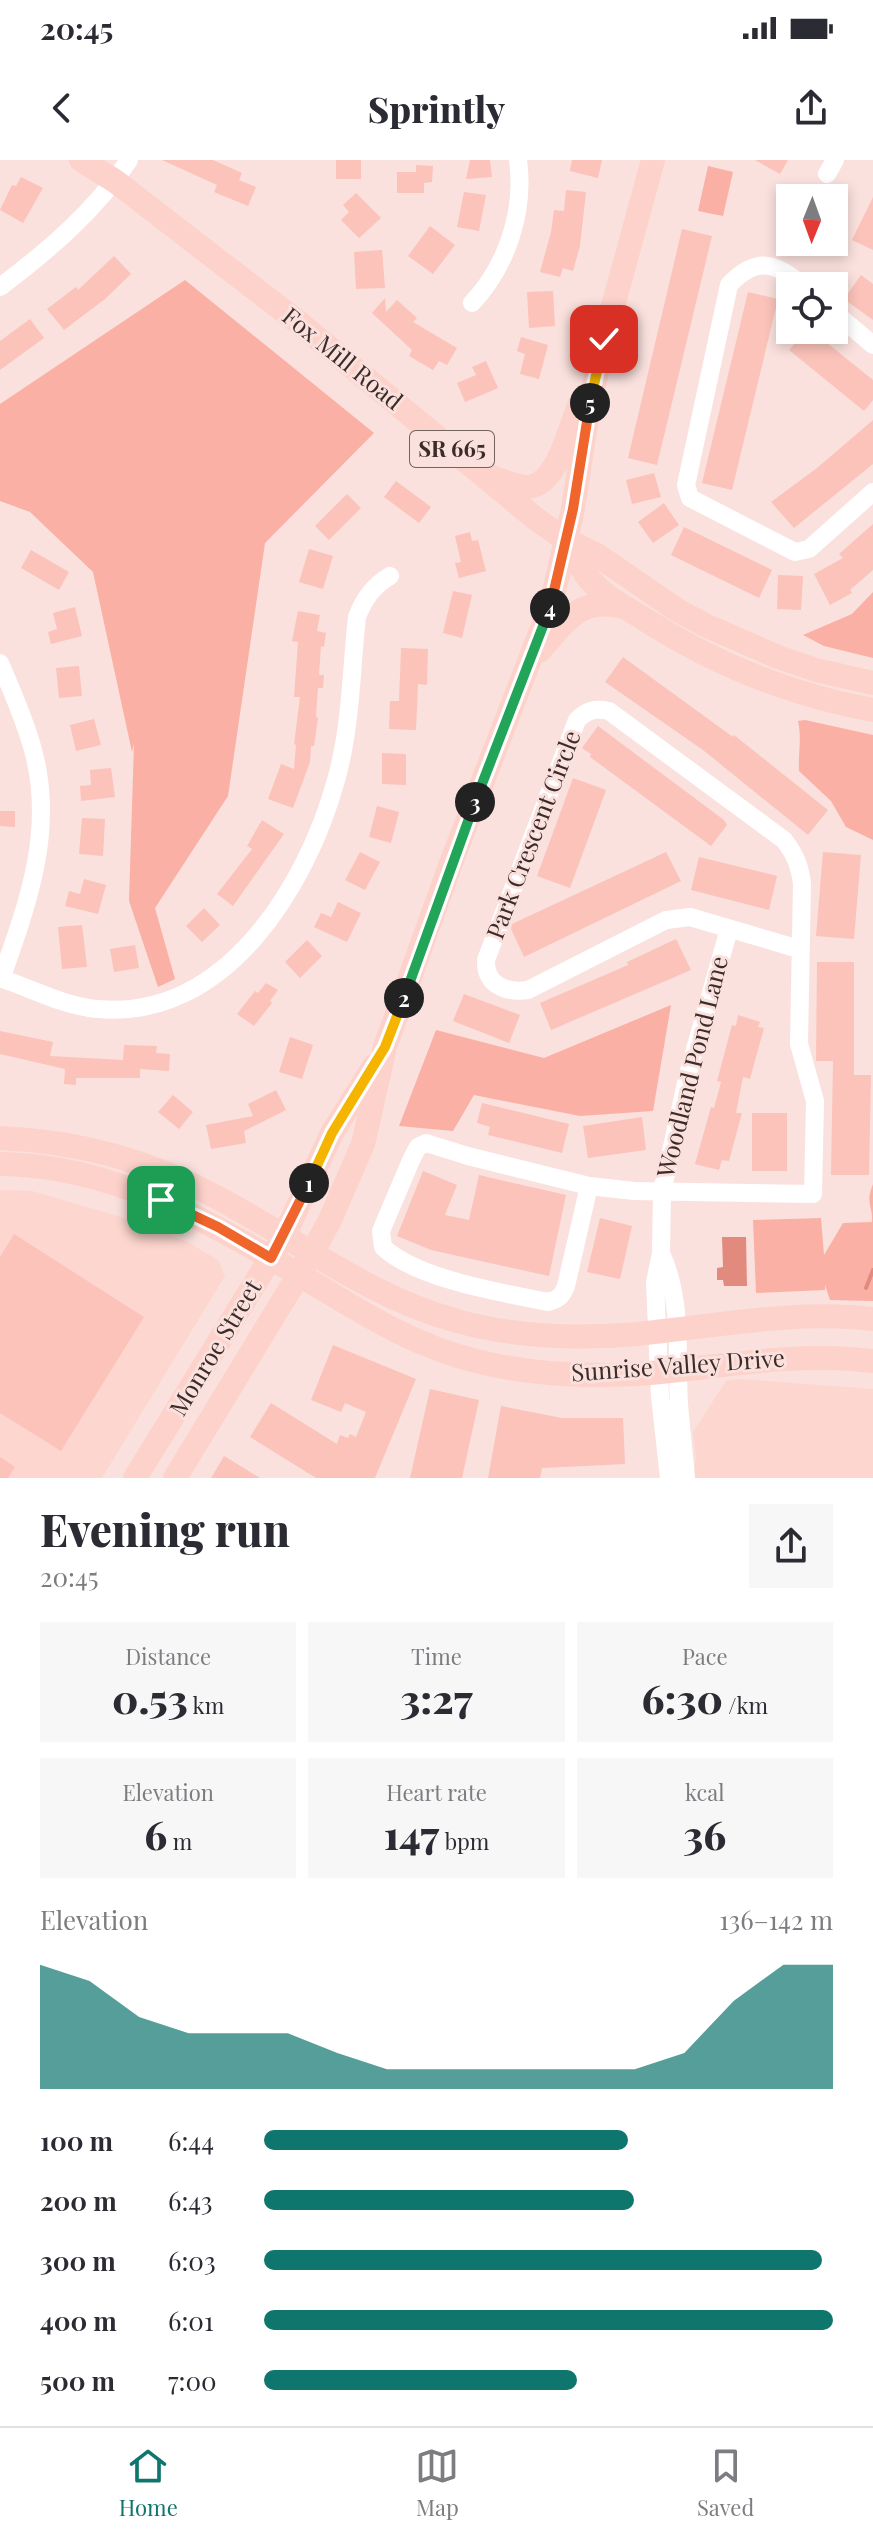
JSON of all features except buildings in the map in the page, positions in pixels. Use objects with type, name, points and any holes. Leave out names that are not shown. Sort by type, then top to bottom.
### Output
[{"type":"main road","name":"Fox Mill Road","points":[[81,160],[115,181],[329,347],[566,540],[597,555],[677,610],[744,643],[816,670],[873,683]]},
{"type":"main road","name":"Fox Mill Road","points":[[98,160],[115,181]]},
{"type":"main road","name":"Monroe Street","points":[[175,1478],[312,1253],[363,1144],[385,1047],[451,863],[551,605],[604,339],[653,160]]},
{"type":"main road","points":[[481,472],[528,487],[546,479],[554,468],[604,339]]},
{"type":"main road","name":"Fox Mill Road","points":[[566,540],[589,580],[603,593],[696,649],[765,680],[825,700],[873,710]]},
{"type":"main road","points":[[529,662],[582,608],[596,603],[626,607]]},
{"type":"main road","name":"Monroe Street","points":[[135,1478],[284,1236],[332,1133],[385,1047]]},
{"type":"main road","name":"Sunrise Valley Drive","points":[[0,1138],[65,1144],[137,1163],[204,1190],[392,1297],[474,1325],[570,1336],[668,1330],[791,1316],[873,1319]]},
{"type":"main road","name":"Sunrise Valley Drive","points":[[0,1164],[69,1172],[141,1192],[198,1217],[413,1340],[474,1361],[519,1370],[610,1375],[796,1358],[873,1361]]},
{"type":"street","points":[[0,287],[55,243],[115,181],[129,160]]},
{"type":"street","points":[[472,303],[495,275],[507,249],[519,200],[518,160]]},
{"type":"street","points":[[787,272],[765,264],[741,272],[729,285],[686,485],[690,498],[795,552],[809,549],[873,492]]},
{"type":"street","points":[[848,324],[873,345]]},
{"type":"street","points":[[0,663],[34,753],[42,814],[36,876],[0,978],[76,1006],[125,1009],[150,1005],[177,996],[211,978],[231,962],[282,902],[299,872],[320,829],[337,778],[344,745],[357,617],[372,590],[390,576]]},
{"type":"street","name":"Park Crescent Circle","points":[[662,1192],[813,1194],[815,1101],[799,1044],[800,872],[797,860],[784,840],[609,711],[598,709],[583,714],[577,720],[486,960],[486,970],[491,980],[500,988],[516,992],[528,990],[666,920],[679,917],[690,917],[799,949]]},
{"type":"street","name":"Woodland Pond Lane","points":[[669,1371],[668,1330],[655,1275],[661,1253],[662,1192],[688,1074],[729,929]]},
{"type":"street","points":[[589,1186],[566,1286],[563,1294],[548,1302],[445,1278],[392,1256],[383,1247],[381,1231],[412,1158],[418,1147],[426,1143],[589,1186],[662,1192]]},
{"type":"street","points":[[669,1371],[669,1478]]},
{"type":"street","points":[[669,1371],[686,1478]]},
{"type":"shaded area","points":[[708,166],[733,172],[723,216],[698,211]]},
{"type":"shaded area","points":[[185,280],[374,433],[265,543],[228,796],[155,908],[175,979],[158,987],[129,901],[134,743],[132,752],[93,572],[30,512],[0,501],[0,404]]},
{"type":"shaded area","points":[[873,592],[873,658],[824,646],[803,635],[852,614]]},
{"type":"shaded area","points":[[798,721],[873,735],[873,840],[846,827],[831,801],[799,771]]},
{"type":"shaded area","points":[[671,1005],[653,1111],[580,1116],[474,1095],[453,1131],[399,1126],[436,1030],[544,1058]]},
{"type":"shaded area","points":[[873,1184],[873,1301],[830,1300],[825,1285],[825,1290],[756,1293],[753,1220],[821,1218],[824,1255],[843,1223],[872,1222],[869,1200]]},
{"type":"shaded area","points":[[0,1190],[32,1191],[118,1216],[188,1242],[218,1260],[225,1276],[102,1478],[0,1478]]},
{"type":"shaded area","points":[[722,1237],[746,1237],[747,1286],[724,1286],[723,1280],[717,1280],[717,1268],[723,1267]]},
{"type":"shaded area","points":[[740,1379],[873,1389],[873,1478],[693,1478],[696,1458],[693,1432],[726,1381]]},
{"type":"waterway","points":[[866,1288],[873,1270]]},
{"type":"route","points":[[161,1200],[218,1227],[271,1258],[293,1219],[332,1133],[385,1047],[451,863],[551,605],[573,509],[587,418],[604,339]]}]
